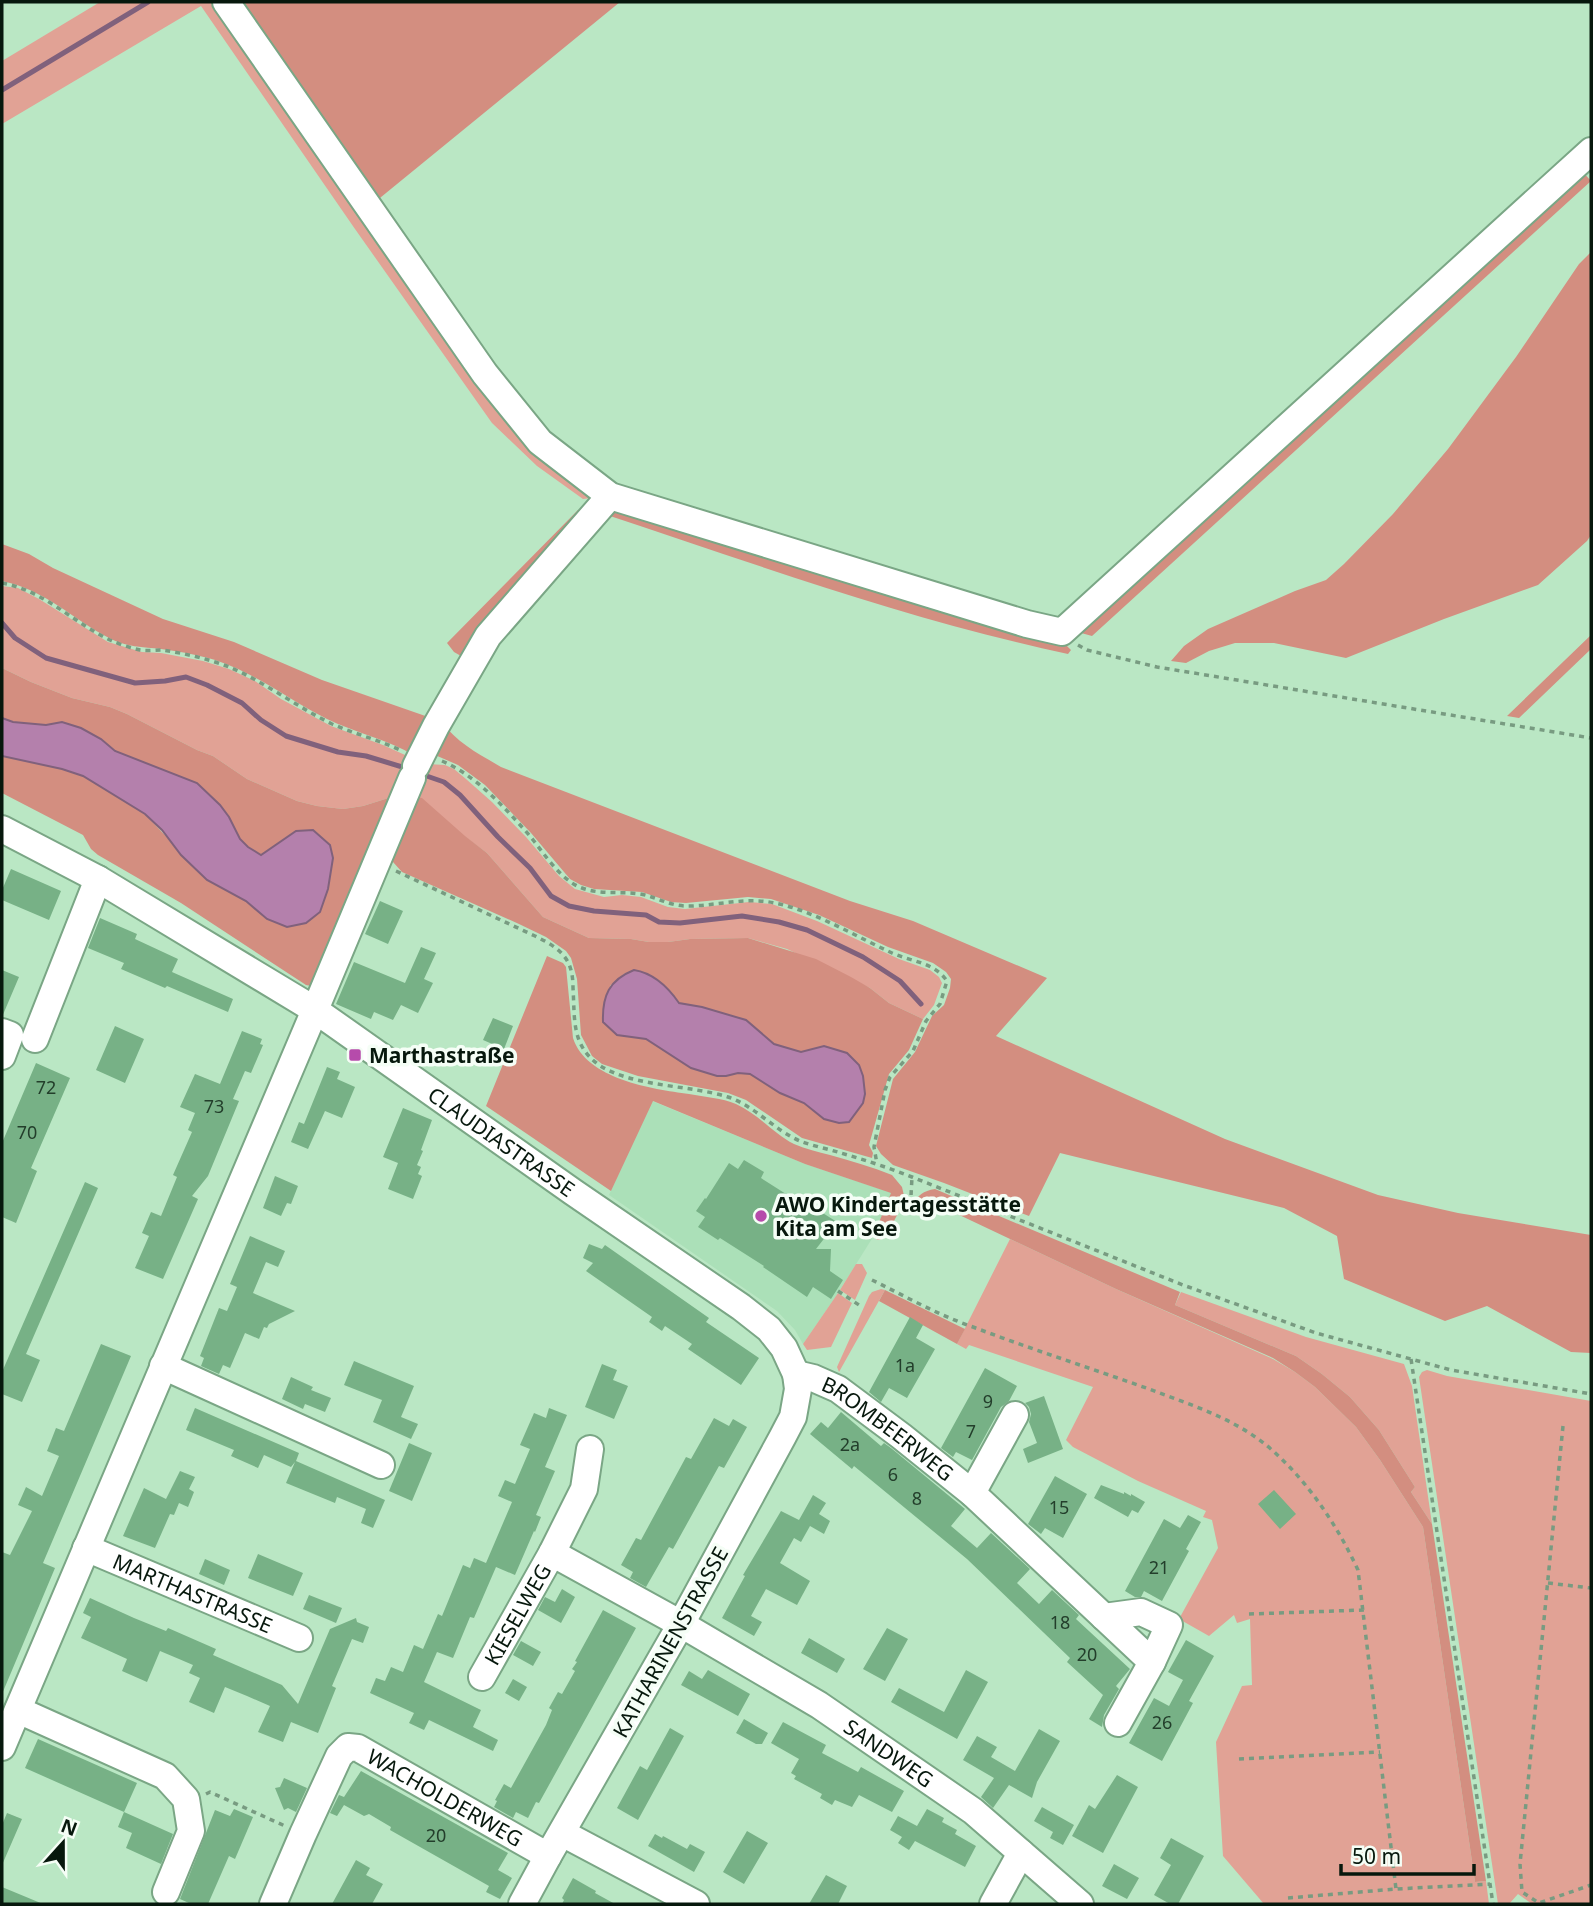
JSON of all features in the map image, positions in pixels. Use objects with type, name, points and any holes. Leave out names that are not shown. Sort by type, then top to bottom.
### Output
[{"type":"street","points":[[226,2],[485,374],[540,442],[610,496],[1027,624],[1062,632],[1591,150]]},
{"type":"street","name":"MARTHASTRASSE","points":[[2,1747],[416,768],[442,715],[488,636],[610,496]]},
{"type":"street","name":"CLAUDIASTRASSE","points":[[2,829],[98,879],[315,1010],[741,1307],[769,1329],[784,1348],[796,1374]]},
{"type":"street","points":[[35,1040],[98,879]]},
{"type":"street","points":[[2,1032],[10,1035],[2,1056]]},
{"type":"street","points":[[163,1366],[381,1465]]},
{"type":"street","name":"BROMBEERWEG","points":[[796,1374],[838,1389],[972,1493],[1152,1662]]},
{"type":"street","name":"KATHARINENSTRASSE","points":[[522,1904],[681,1623],[793,1417],[798,1389],[796,1374]]},
{"type":"street","name":"BROMBEERWEG","points":[[972,1493],[1015,1415]]},
{"type":"street","name":"KIESELWEG","points":[[482,1677],[552,1553],[584,1489],[590,1449]]},
{"type":"street","name":"MARTHASTRASSE","points":[[86,1548],[299,1638]]},
{"type":"street","name":"KIESELWEG","points":[[552,1553],[681,1623]]},
{"type":"street","points":[[1104,1617],[1141,1612],[1169,1625],[1118,1723]]},
{"type":"street","name":"SANDWEG","points":[[681,1623],[818,1705],[973,1811],[1080,1904]]},
{"type":"street","points":[[18,1710],[165,1776],[186,1800],[191,1831],[166,1892]]},
{"type":"street","name":"WACHOLDERWEG","points":[[273,1904],[339,1756],[348,1747],[358,1748],[548,1856]]},
{"type":"street","points":[[562,1833],[696,1904]]},
{"type":"street","points":[[993,1904],[1021,1853]]},
{"type":"path","points":[[2,583],[19,586],[109,640],[141,650],[161,650],[228,667],[259,681],[331,723],[383,742],[416,768],[440,760],[456,767],[475,781],[511,816],[560,872],[580,888],[642,894],[671,905],[690,906],[748,899],[776,903],[818,917],[898,956],[931,965],[947,981],[940,1004],[926,1021],[913,1051],[890,1077],[874,1147],[877,1164]]},
{"type":"path","points":[[1062,632],[1087,650],[1157,667],[1591,738]]},
{"type":"path","points":[[376,862],[535,936],[561,953],[569,963],[572,976],[575,1030],[583,1050],[600,1066],[621,1075],[725,1096],[741,1102],[785,1133],[800,1140],[912,1177],[1183,1286],[1316,1333],[1451,1370],[1591,1394]]},
{"type":"path","points":[[910,1215],[912,1177]]},
{"type":"path","points":[[872,1280],[970,1326],[1208,1411],[1270,1448],[1300,1479],[1330,1518],[1358,1570],[1396,1889]]},
{"type":"path","points":[[838,1290],[859,1305]]},
{"type":"path","points":[[1411,1359],[1493,1904]]},
{"type":"path","points":[[1563,1426],[1520,1864],[1522,1892],[1539,1904],[1591,1885]]},
{"type":"path","points":[[1548,1583],[1591,1588]]},
{"type":"path","points":[[1249,1614],[1364,1610]]},
{"type":"path","points":[[1240,1759],[1380,1752]]},
{"type":"path","points":[[186,1800],[210,1792],[303,1834]]},
{"type":"path","points":[[1288,1898],[1490,1884]]},
{"type":"shaded area","points":[[100,2],[218,2],[592,498],[583,499],[537,466],[492,423],[201,6],[2,124],[2,61]]},
{"type":"shaded area","points":[[235,2],[620,2],[375,202]]},
{"type":"shaded area","points":[[1581,170],[1591,181],[1092,636],[1074,631]]},
{"type":"shaded area","points":[[1591,252],[1591,535],[1587,541],[1538,585],[1346,658],[1274,643],[1235,643],[1209,651],[1186,663],[1171,661],[1184,646],[1208,629],[1326,580],[1344,564],[1393,514],[1448,449],[1516,357],[1579,264]]},
{"type":"shaded area","points":[[612,501],[1064,643],[1071,650],[1068,654],[891,608],[601,513]]},
{"type":"shaded area","points":[[587,509],[468,660],[454,652],[447,643],[578,510]]},
{"type":"shaded area","points":[[2,544],[29,554],[53,568],[163,619],[234,642],[322,680],[434,719],[415,756],[327,719],[224,663],[191,654],[115,641],[32,591],[2,581]]},
{"type":"shaded area","points":[[2,586],[18,588],[39,599],[108,642],[142,652],[203,661],[229,669],[255,681],[281,699],[331,726],[414,759],[398,795],[343,809],[297,801],[247,779],[213,756],[127,714],[72,698],[2,668]]},
{"type":"shaded area","points":[[1591,635],[1591,649],[1519,718],[1507,716]]},
{"type":"shaded area","points":[[2,668],[72,698],[127,714],[213,756],[247,779],[297,801],[343,809],[398,795],[311,986],[181,903],[98,855],[83,835],[2,793],[2,756],[83,776],[117,796],[145,814],[207,880],[246,901],[267,919],[328,889],[333,858],[330,845],[296,832],[262,855],[240,839],[229,817],[197,783],[115,751],[101,739],[62,722],[46,725],[13,722],[2,718]]},
{"type":"shaded area","points":[[2,718],[13,722],[46,725],[62,722],[81,728],[115,751],[197,783],[220,805],[240,839],[261,855],[296,831],[313,830],[330,845],[333,858],[328,889],[320,912],[306,923],[287,927],[267,919],[246,901],[207,880],[145,814],[83,776],[2,756]]},
{"type":"shaded area","points":[[442,722],[461,742],[501,767],[850,901],[913,921],[1047,978],[996,1036],[1225,1139],[1378,1195],[1458,1213],[1591,1235],[1591,1353],[1571,1352],[1487,1306],[1445,1321],[1344,1279],[1337,1236],[1284,1208],[1060,1153],[1029,1216],[893,1165],[876,1146],[893,1079],[915,1052],[932,1016],[944,1005],[951,979],[946,972],[933,963],[888,947],[819,915],[771,899],[748,897],[671,902],[642,892],[594,889],[581,885],[570,879],[485,785],[458,765],[435,755]]},
{"type":"shaded area","points":[[427,764],[445,765],[466,779],[492,802],[559,876],[575,889],[604,897],[641,897],[668,907],[685,909],[749,902],[772,904],[930,970],[942,983],[934,1005],[923,1019],[889,1003],[870,988],[787,949],[748,938],[649,942],[589,938],[543,917],[487,853],[410,796]]},
{"type":"shaded area","points":[[410,796],[422,798],[487,853],[543,917],[589,938],[668,942],[748,938],[816,959],[870,988],[889,1003],[923,1019],[909,1050],[889,1074],[869,1145],[872,1158],[802,1138],[746,1100],[728,1093],[638,1076],[602,1064],[592,1056],[581,1035],[577,979],[566,951],[546,937],[402,872],[393,862],[389,847]],"holes":[[[634,970],[673,994],[678,1003],[746,1020],[774,1044],[801,1052],[824,1046],[863,1103],[849,1122],[839,1123],[824,1119],[804,1103],[780,1093],[750,1074],[717,1076],[691,1068],[646,1039],[617,1035],[610,986],[624,974]]]},
{"type":"shaded area","points":[[547,956],[566,967],[573,1038],[580,1052],[591,1063],[622,1080],[639,1085],[731,1102],[744,1108],[794,1144],[892,1175],[902,1187],[905,1200],[885,1238],[878,1240],[873,1237],[891,1193],[805,1164],[653,1101],[611,1191],[486,1106]]},
{"type":"shaded area","points":[[634,970],[648,974],[660,982],[679,1003],[746,1020],[774,1044],[801,1052],[824,1046],[847,1053],[859,1065],[863,1076],[863,1103],[849,1122],[839,1123],[824,1119],[804,1103],[780,1093],[750,1074],[717,1076],[691,1068],[646,1039],[617,1035],[603,1022],[604,1004],[613,984]]},
{"type":"shaded area","name":"AWO Kindertagesstätte Kita am See","points":[[652,1101],[805,1164],[892,1193],[873,1237],[803,1344],[795,1330],[777,1311],[609,1195]]},
{"type":"shaded area","points":[[935,1189],[1180,1292],[1175,1305],[1296,1356],[1322,1374],[1350,1397],[1379,1430],[1415,1487],[1411,1492],[1432,1524],[1486,1881],[1475,1882],[1423,1527],[1356,1427],[1315,1387],[1273,1358],[1116,1289],[934,1203],[928,1213],[913,1205],[921,1194]]},
{"type":"shaded area","points":[[1010,1239],[1273,1359],[1295,1372],[1315,1387],[1356,1427],[1380,1460],[1423,1527],[1475,1882],[1486,1881],[1489,1904],[1264,1904],[1223,1856],[1216,1742],[1242,1686],[1252,1685],[1250,1619],[1237,1623],[1234,1615],[1209,1636],[1179,1619],[1218,1548],[1212,1520],[1203,1517],[1206,1511],[1138,1481],[1073,1447],[1066,1440],[1093,1387],[969,1345],[966,1349],[957,1344]]},
{"type":"shaded area","points":[[856,1264],[862,1264],[867,1273],[855,1300],[840,1290]]},
{"type":"shaded area","points":[[881,1289],[885,1290],[839,1372],[837,1367],[869,1296]]},
{"type":"shaded area","points":[[885,1290],[965,1329],[957,1344],[879,1301]]},
{"type":"shaded area","points":[[1181,1292],[1306,1337],[1404,1364],[1412,1386],[1432,1524],[1411,1492],[1415,1487],[1379,1430],[1350,1397],[1296,1356],[1175,1305]]},
{"type":"shaded area","points":[[838,1293],[852,1303],[831,1347],[807,1350],[803,1344]]},
{"type":"shaded area","points":[[1427,1370],[1447,1376],[1591,1401],[1591,1904],[1532,1904],[1518,1894],[1509,1904],[1498,1904],[1419,1377]]},
{"type":"building","points":[[11,869],[61,891],[49,920],[2,900],[2,890]]},
{"type":"building","points":[[380,901],[403,911],[388,944],[365,934]]},
{"type":"building","points":[[100,918],[137,934],[135,939],[178,959],[172,972],[233,999],[228,1012],[121,969],[124,963],[88,948]]},
{"type":"building","points":[[421,947],[436,953],[424,979],[433,983],[418,1013],[401,1005],[393,1020],[374,1012],[371,1019],[336,1004],[354,962],[405,983]]},
{"type":"building","points":[[2,970],[19,977],[2,1017]]},
{"type":"building","points":[[493,1018],[513,1026],[504,1049],[483,1040]]},
{"type":"building","points":[[115,1026],[144,1039],[125,1083],[96,1070]]},
{"type":"building","points":[[242,1031],[262,1039],[260,1044],[263,1045],[251,1073],[245,1071],[233,1099],[239,1101],[208,1176],[192,1196],[198,1199],[163,1279],[135,1268],[149,1236],[142,1233],[151,1212],[161,1216],[177,1177],[173,1175],[192,1132],[188,1130],[195,1113],[180,1107],[195,1074],[220,1084]]},
{"type":"building","points":[[36,1063],[70,1078],[31,1168],[37,1171],[16,1223],[2,1217],[2,1143]]},
{"type":"building","points":[[327,1067],[340,1072],[337,1079],[355,1087],[342,1118],[325,1111],[308,1149],[291,1142],[299,1122],[304,1124]]},
{"type":"building","points":[[403,1108],[432,1120],[417,1165],[421,1167],[418,1174],[422,1176],[413,1199],[388,1189],[398,1163],[383,1157]]},
{"type":"building","points":[[744,1160],[764,1172],[761,1178],[808,1208],[810,1205],[837,1222],[816,1249],[831,1249],[830,1271],[843,1280],[831,1299],[813,1287],[807,1297],[764,1266],[698,1227],[705,1217],[696,1211],[729,1163],[738,1169]]},
{"type":"building","points":[[275,1176],[298,1186],[291,1204],[287,1203],[281,1216],[263,1208]]},
{"type":"building","points":[[85,1182],[98,1188],[26,1354],[40,1360],[22,1402],[2,1394],[2,1372]]},
{"type":"building","points":[[250,1236],[285,1251],[278,1267],[266,1262],[253,1293],[295,1311],[269,1324],[267,1328],[264,1327],[259,1339],[245,1333],[230,1368],[223,1365],[219,1374],[201,1366],[204,1358],[200,1356],[219,1308],[227,1311],[237,1287],[230,1284]]},
{"type":"building","points":[[589,1244],[602,1249],[605,1245],[709,1318],[706,1322],[759,1358],[741,1385],[688,1349],[692,1344],[665,1326],[662,1331],[649,1322],[652,1317],[586,1271],[593,1263],[583,1258]]},
{"type":"building","points":[[910,1317],[923,1325],[916,1338],[935,1349],[907,1398],[889,1388],[881,1402],[869,1392]]},
{"type":"building","points":[[101,1344],[131,1356],[43,1563],[55,1568],[2,1694],[2,1552],[10,1555],[32,1511],[18,1505],[26,1487],[42,1496],[59,1456],[47,1451],[56,1428],[64,1431]]},
{"type":"building","points":[[354,1361],[414,1386],[401,1417],[418,1424],[411,1439],[373,1422],[382,1400],[344,1385]]},
{"type":"building","points":[[602,1364],[617,1370],[613,1380],[628,1386],[614,1419],[585,1407]]},
{"type":"building","points":[[985,1368],[1017,1386],[1009,1401],[1001,1407],[972,1460],[956,1452],[953,1457],[941,1448]]},
{"type":"building","points":[[291,1377],[313,1387],[311,1390],[331,1398],[325,1412],[305,1404],[303,1409],[282,1399]]},
{"type":"building","points":[[1044,1396],[1063,1449],[1028,1463],[1023,1449],[1037,1443],[1029,1422],[1029,1407],[1025,1403]]},
{"type":"building","points":[[195,1408],[299,1453],[296,1461],[385,1500],[373,1528],[361,1523],[366,1509],[337,1497],[335,1503],[286,1483],[295,1462],[291,1467],[264,1455],[258,1468],[231,1456],[234,1450],[186,1430]]},
{"type":"building","points":[[549,1408],[567,1415],[545,1467],[555,1471],[536,1515],[541,1517],[535,1532],[515,1575],[496,1567],[474,1618],[470,1617],[453,1658],[437,1652],[424,1682],[481,1710],[473,1727],[498,1740],[493,1751],[429,1720],[424,1730],[409,1723],[414,1713],[370,1693],[376,1678],[385,1681],[391,1667],[403,1672],[414,1645],[423,1649],[438,1614],[442,1616],[463,1565],[470,1568],[474,1558],[486,1563],[512,1502],[498,1496],[505,1480],[515,1484],[530,1449],[520,1445],[534,1413],[546,1418]]},
{"type":"building","points":[[841,1412],[881,1446],[884,1443],[891,1448],[965,1509],[951,1526],[977,1548],[991,1533],[1030,1569],[1017,1583],[1039,1604],[1052,1590],[1079,1615],[1076,1619],[1130,1669],[1116,1686],[1119,1689],[1104,1715],[1102,1727],[1089,1719],[1103,1695],[1067,1662],[1070,1658],[967,1559],[854,1466],[852,1469],[810,1434],[821,1422],[828,1428]]},
{"type":"building","points":[[714,1418],[729,1426],[733,1419],[747,1427],[724,1468],[719,1466],[673,1549],[669,1547],[646,1587],[630,1578],[633,1572],[621,1565],[636,1538],[641,1540],[686,1457],[691,1459]]},
{"type":"building","points":[[409,1443],[432,1453],[412,1501],[389,1491]]},
{"type":"building","points":[[180,1471],[195,1477],[189,1489],[194,1492],[188,1507],[179,1503],[174,1515],[170,1514],[155,1548],[123,1536],[144,1488],[166,1499]]},
{"type":"building","points":[[1055,1476],[1087,1494],[1063,1538],[1045,1528],[1041,1534],[1028,1524]]},
{"type":"building","points":[[1101,1485],[1131,1494],[1145,1502],[1138,1513],[1132,1510],[1128,1517],[1094,1498]]},
{"type":"building","points":[[1274,1490],[1296,1514],[1280,1529],[1258,1504]]},
{"type":"building","points":[[813,1495],[826,1503],[819,1514],[830,1521],[824,1534],[810,1526],[801,1542],[794,1538],[780,1563],[810,1581],[797,1605],[766,1589],[751,1616],[762,1622],[754,1636],[722,1618],[745,1576],[743,1575],[781,1511],[799,1520]]},
{"type":"building","points":[[1188,1515],[1201,1522],[1162,1601],[1144,1591],[1141,1597],[1135,1597],[1125,1591],[1164,1519],[1180,1528]]},
{"type":"building","points":[[258,1554],[303,1573],[293,1596],[248,1578]]},
{"type":"building","points":[[205,1559],[230,1570],[224,1585],[199,1574]]},
{"type":"building","points":[[562,1589],[575,1597],[561,1623],[538,1610],[545,1597],[555,1602]]},
{"type":"building","points":[[309,1595],[342,1608],[336,1623],[303,1609]]},
{"type":"building","points":[[90,1598],[216,1649],[213,1655],[282,1685],[298,1704],[330,1629],[356,1618],[357,1622],[369,1627],[363,1643],[352,1639],[332,1686],[336,1688],[318,1733],[291,1722],[283,1742],[258,1732],[270,1706],[247,1696],[225,1687],[214,1713],[189,1702],[200,1678],[189,1673],[193,1665],[160,1651],[147,1682],[122,1671],[127,1659],[81,1638],[91,1617],[83,1613]]},
{"type":"building","points":[[603,1610],[636,1628],[539,1803],[536,1802],[528,1818],[516,1812],[513,1818],[494,1807],[497,1801],[495,1800],[504,1784],[511,1788],[546,1725],[552,1710],[549,1708],[558,1692],[562,1694],[575,1671],[572,1669],[577,1662],[575,1661]]},
{"type":"building","points":[[887,1628],[908,1639],[885,1681],[863,1669]]},
{"type":"building","points":[[809,1638],[845,1659],[837,1673],[801,1653]]},
{"type":"building","points":[[1186,1640],[1214,1656],[1189,1701],[1193,1703],[1162,1761],[1129,1743],[1154,1698],[1169,1706],[1183,1680],[1168,1672]]},
{"type":"building","points":[[521,1641],[541,1652],[533,1666],[513,1655]]},
{"type":"building","points":[[708,1670],[750,1694],[738,1716],[681,1685],[689,1671],[702,1679]]},
{"type":"building","points":[[966,1670],[988,1682],[957,1739],[891,1702],[899,1688],[944,1712]]},
{"type":"building","points":[[513,1679],[527,1687],[519,1701],[505,1693]]},
{"type":"building","points":[[744,1719],[768,1733],[762,1744],[756,1744],[736,1733]]},
{"type":"building","points":[[783,1722],[826,1745],[822,1753],[858,1772],[861,1767],[904,1791],[892,1812],[859,1795],[852,1807],[835,1800],[832,1805],[820,1798],[822,1794],[794,1779],[796,1776],[791,1773],[799,1759],[771,1743]]},
{"type":"building","points":[[670,1728],[684,1736],[638,1820],[617,1808],[640,1766],[647,1770]]},
{"type":"building","points":[[1039,1729],[1060,1741],[1037,1782],[1032,1798],[1009,1785],[993,1808],[981,1797],[994,1778],[963,1760],[977,1736],[997,1747],[991,1757],[1015,1771]]},
{"type":"building","points":[[38,1739],[137,1783],[124,1812],[25,1768]]},
{"type":"building","points":[[361,1771],[508,1853],[498,1870],[512,1878],[500,1899],[486,1892],[489,1886],[390,1830],[391,1827],[369,1814],[364,1816],[344,1805],[337,1816],[330,1813],[339,1795],[344,1797]]},
{"type":"building","points":[[1117,1775],[1138,1787],[1103,1853],[1072,1836],[1089,1805],[1095,1809]]},
{"type":"building","points":[[284,1778],[307,1788],[296,1812],[288,1808],[284,1810],[275,1788],[280,1787]]},
{"type":"building","points":[[1042,1807],[1074,1825],[1063,1845],[1050,1838],[1053,1832],[1034,1821]]},
{"type":"building","points":[[234,1809],[253,1817],[235,1859],[229,1856],[208,1904],[191,1904],[180,1899],[215,1810],[230,1816]]},
{"type":"building","points":[[927,1809],[944,1818],[942,1822],[957,1830],[955,1834],[976,1846],[965,1867],[915,1841],[909,1850],[898,1843],[902,1837],[890,1830],[898,1816],[917,1826]]},
{"type":"building","points":[[124,1812],[173,1834],[161,1864],[126,1848],[132,1833],[118,1827]]},
{"type":"building","points":[[7,1813],[22,1819],[2,1865],[2,1825]]},
{"type":"building","points":[[747,1831],[768,1843],[744,1884],[723,1872]]},
{"type":"building","points":[[655,1834],[687,1849],[690,1844],[705,1852],[694,1872],[648,1846]]},
{"type":"building","points":[[1171,1838],[1204,1856],[1178,1904],[1170,1904],[1154,1895],[1171,1865],[1160,1858]]},
{"type":"building","points":[[356,1860],[370,1868],[366,1875],[383,1884],[372,1904],[332,1904]]},
{"type":"building","points":[[1114,1864],[1139,1878],[1127,1899],[1102,1886]]},
{"type":"building","points":[[826,1875],[847,1886],[838,1904],[809,1904]]},
{"type":"building","points":[[573,1878],[615,1904],[562,1904],[562,1898]]},
{"type":"building","points":[[2,1887],[43,1904],[2,1904]]},
{"type":"waterway","points":[[2,90],[148,2]]},
{"type":"waterway","points":[[2,623],[15,638],[46,658],[135,683],[186,677],[242,703],[261,720],[286,736],[409,769]]},
{"type":"waterway","points":[[418,773],[444,782],[460,795],[530,868],[551,896],[569,906],[646,915],[659,922],[680,923],[742,916],[779,922],[807,930],[863,957],[900,981],[921,1004]]},
{"type":"place","name":"Marthastraße","points":[[355,1055]]},
{"type":"place","name":"AWO Kindertagesstätte Kita am See","points":[[761,1216]]}]
